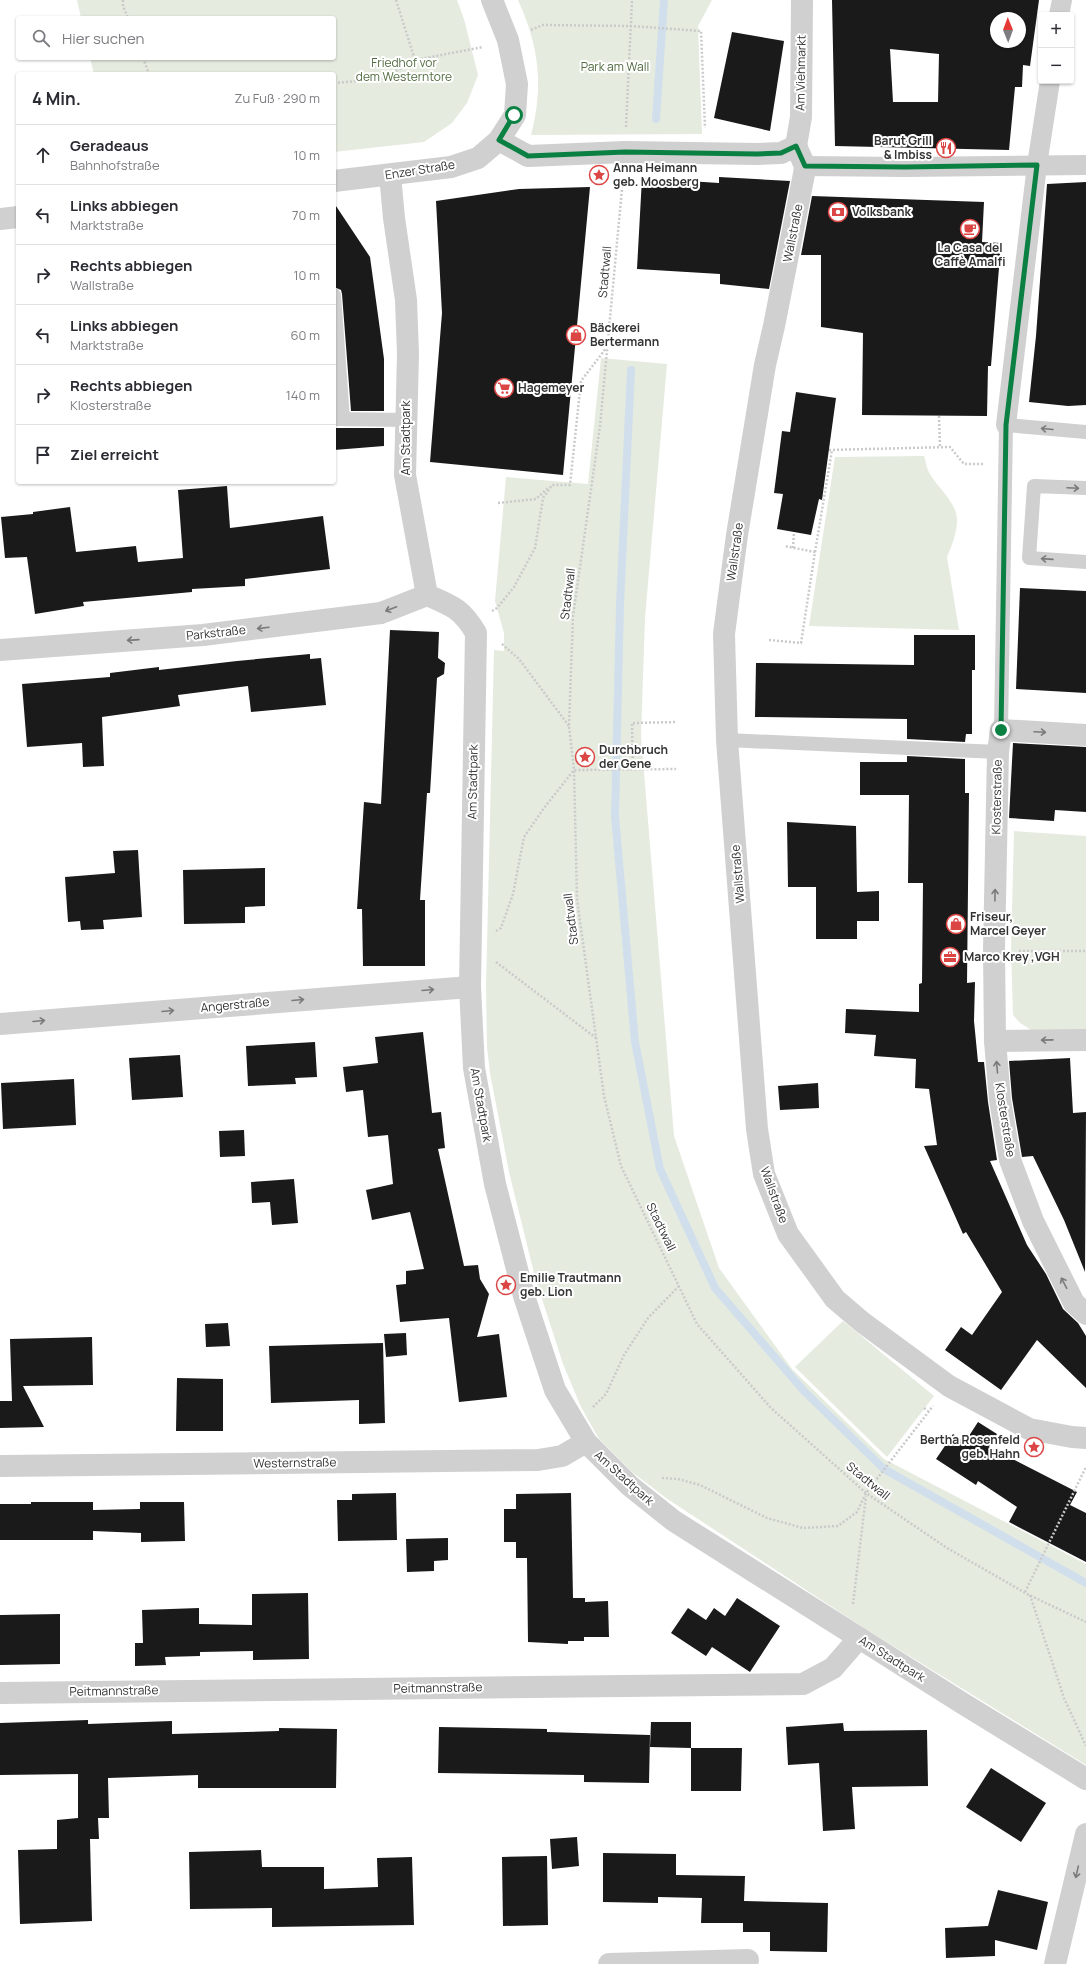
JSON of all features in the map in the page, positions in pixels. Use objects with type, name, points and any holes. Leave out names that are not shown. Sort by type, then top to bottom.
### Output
[{"type":"street","name":"Enzer Straße","points":[[336,181],[451,167],[478,158],[499,140],[514,115],[517,84],[508,40],[492,0]]},
{"type":"street","name":"Am Viehmarkt","points":[[796,146],[801,117],[802,0]]},
{"type":"street","points":[[1060,12],[1062,0]]},
{"type":"street","name":"Klosterstraße","points":[[1006,425],[1037,165],[1050,84]]},
{"type":"street","points":[[499,140],[528,156],[625,152],[781,153],[796,146],[805,166],[905,167],[1086,165]]},
{"type":"street","name":"Wallstraße","points":[[805,166],[765,365],[737,535],[724,634],[727,740],[757,1129],[764,1174],[788,1234],[835,1299],[862,1322],[949,1386],[1029,1429],[1086,1438]]},
{"type":"street","name":"Am Stadtpark","points":[[390,175],[394,218],[406,300],[408,354],[405,475],[427,595]]},
{"type":"street","points":[[0,219],[16,217]]},
{"type":"street","points":[[427,595],[452,605],[466,617],[473,628]]},
{"type":"street","name":"Parkstraße","points":[[0,650],[203,636],[381,614],[427,595]]},
{"type":"street","name":"Am Stadtpark","points":[[473,628],[470,987],[474,1068],[501,1207],[524,1296],[555,1390],[586,1442],[630,1486],[674,1521],[1086,1779]]},
{"type":"street","points":[[1001,730],[1086,735]]},
{"type":"street","name":"Klosterstraße","points":[[1001,730],[998,752],[994,950],[995,1041],[1000,1100],[1010,1160],[1033,1221],[1074,1303],[1086,1314]]},
{"type":"street","name":"Angerstraße","points":[[0,1024],[470,987]]},
{"type":"street","points":[[995,1041],[1086,1040]]},
{"type":"street","name":"Westernstraße","points":[[0,1466],[538,1460],[562,1456],[586,1442]]},
{"type":"street","name":"Peitmannstraße","points":[[0,1693],[803,1684],[833,1668],[854,1635]]},
{"type":"street","points":[[1055,1964],[1086,1834]]},
{"type":"street","points":[[609,1964],[748,1960]]},
{"type":"lane","points":[[336,345],[339,419],[406,420]]},
{"type":"lane","points":[[1006,425],[1086,432]]},
{"type":"lane","name":"Klosterstraße","points":[[1001,730],[1006,425]]},
{"type":"lane","points":[[1086,488],[1034,486],[1029,558],[1086,562]]},
{"type":"lane","points":[[727,740],[998,752]]},
{"type":"path","points":[[123,0],[123,6],[127,16]]},
{"type":"path","points":[[396,0],[415,60]]},
{"type":"path","name":"Stadtwall","points":[[632,0],[625,152],[600,426],[573,616],[570,726],[574,770],[577,899],[604,1096],[621,1166],[698,1324],[771,1408],[866,1493],[947,1548],[1030,1595],[1086,1622]]},
{"type":"path","points":[[336,83],[382,79],[415,60],[468,51],[508,40],[543,25],[643,26],[701,30],[706,153]]},
{"type":"path","points":[[144,60],[148,72]]},
{"type":"path","points":[[498,503],[536,499],[552,485],[570,485],[581,381],[607,347]]},
{"type":"path","points":[[939,416],[940,447]]},
{"type":"path","points":[[769,640],[801,643],[830,450],[950,447],[964,464],[1005,466]]},
{"type":"path","points":[[552,485],[543,498],[535,548],[514,587],[497,608],[473,628],[496,639],[519,659],[570,726]]},
{"type":"path","points":[[793,548],[794,532]]},
{"type":"path","points":[[784,546],[815,552]]},
{"type":"path","points":[[632,770],[632,723],[677,722]]},
{"type":"path","points":[[596,1038],[470,942],[501,928],[513,894],[524,837],[544,808],[574,770],[676,769]]},
{"type":"path","points":[[994,950],[1086,951]]},
{"type":"path","points":[[586,1442],[588,1412],[606,1394],[624,1355],[648,1318],[679,1286]]},
{"type":"path","points":[[630,1486],[645,1478],[678,1479],[700,1485],[766,1518],[803,1528],[838,1526],[857,1512],[866,1493],[928,1411],[949,1386]]},
{"type":"path","points":[[924,1408],[928,1411]]},
{"type":"path","points":[[1025,1592],[1086,1467]]},
{"type":"path","points":[[854,1635],[857,1579],[866,1493]]},
{"type":"path","points":[[1030,1595],[1064,1698],[1086,1746]]},
{"type":"green space","name":"Friedhof vor dem Westerntore","points":[[77,0],[457,0],[464,19],[478,75],[467,103],[452,123],[424,142],[336,152],[336,72],[94,72],[90,60],[336,60],[336,16],[81,16]]},
{"type":"green space","name":"Park am Wall","points":[[518,0],[712,0],[698,26],[702,134],[531,135],[537,100],[537,66],[531,34]]},
{"type":"green space","points":[[601,358],[667,364],[645,618],[641,736],[674,1136],[719,1268],[792,1369],[884,1459],[1086,1564],[1086,1765],[864,1628],[666,1498],[632,1472],[599,1439],[581,1407],[563,1364],[535,1277],[509,1172],[490,1073],[487,1047],[486,987],[494,650],[504,651],[504,633],[495,601],[506,477],[588,484]]},
{"type":"green space","points":[[924,456],[929,472],[951,502],[956,514],[957,525],[947,557],[959,630],[809,626],[835,457]]},
{"type":"green space","points":[[1014,831],[1086,836],[1086,1030],[1033,1031],[1020,1023],[1013,1015],[1011,951]]},
{"type":"green space","points":[[843,1321],[934,1396],[887,1457],[795,1367]]},
{"type":"building","points":[[832,0],[1039,0],[1030,66],[1023,65],[1022,87],[1015,87],[1009,150],[835,146]],"holes":[[[890,49],[939,54],[938,102],[893,102]]]},
{"type":"building","points":[[732,32],[784,41],[770,131],[714,118]]},
{"type":"building","points":[[719,177],[790,181],[769,289],[720,284],[720,274],[637,269],[642,178],[719,183]]},
{"type":"building","points":[[1086,182],[1086,405],[1068,406],[1029,402],[1036,336],[1047,184]]},
{"type":"building","name":"Hagemeyer","points":[[590,187],[563,475],[430,462],[442,313],[436,201],[519,189]]},
{"type":"building","points":[[812,196],[984,202],[982,242],[1001,243],[991,366],[988,366],[987,416],[862,415],[863,333],[821,327],[821,255],[801,255]]},
{"type":"building","points":[[336,206],[370,257],[384,359],[384,411],[351,411],[341,290],[336,288]]},
{"type":"building","points":[[796,392],[836,398],[822,500],[819,499],[811,535],[777,529],[783,494],[774,493],[782,431],[790,432]]},
{"type":"building","points":[[336,428],[384,428],[384,446],[336,450]]},
{"type":"building","points":[[227,486],[230,528],[323,516],[330,569],[245,579],[245,586],[192,589],[192,592],[83,602],[84,606],[35,614],[27,557],[5,558],[1,517],[33,514],[33,512],[70,507],[76,552],[136,546],[138,562],[183,558],[178,490]]},
{"type":"building","points":[[1020,588],[1086,591],[1086,693],[1016,689]]},
{"type":"building","points":[[390,630],[439,632],[438,658],[445,663],[444,674],[437,678],[430,793],[427,793],[420,900],[425,900],[425,966],[363,966],[362,909],[357,909],[364,802],[381,804]]},
{"type":"building","points":[[914,635],[975,635],[975,670],[972,670],[972,734],[966,734],[965,742],[907,739],[907,719],[755,717],[756,663],[914,665]]},
{"type":"building","points":[[310,654],[310,659],[321,658],[326,705],[251,712],[248,686],[178,695],[180,706],[102,717],[104,766],[83,767],[82,743],[27,747],[22,684],[110,677],[110,673],[159,667],[159,670]]},
{"type":"building","points":[[1013,743],[1086,747],[1086,812],[1055,810],[1054,821],[1009,818]]},
{"type":"building","points":[[907,756],[965,759],[965,793],[969,793],[967,983],[975,982],[974,1021],[978,1062],[984,1062],[988,1102],[997,1160],[990,1161],[1027,1245],[1046,1274],[1063,1309],[1078,1323],[1086,1336],[1086,1388],[1037,1340],[1001,1390],[945,1350],[961,1327],[972,1335],[1002,1292],[966,1232],[963,1234],[924,1146],[937,1145],[929,1089],[915,1088],[916,1059],[874,1056],[876,1035],[845,1033],[846,1009],[919,1012],[919,984],[922,983],[923,883],[908,883],[909,795],[860,795],[860,762],[907,762]]},
{"type":"building","points":[[787,822],[856,826],[857,892],[879,891],[879,921],[857,921],[857,939],[816,939],[816,887],[788,887]]},
{"type":"building","points":[[138,850],[142,917],[103,920],[104,929],[81,930],[80,921],[68,922],[65,877],[115,873],[113,851]]},
{"type":"building","points":[[265,868],[265,906],[245,907],[245,923],[184,924],[183,870]]},
{"type":"building","points":[[423,1032],[432,1113],[441,1112],[445,1148],[438,1149],[464,1266],[478,1265],[480,1279],[489,1294],[477,1337],[499,1334],[507,1397],[459,1402],[449,1318],[400,1322],[396,1285],[406,1284],[406,1271],[424,1269],[410,1212],[372,1220],[366,1190],[393,1184],[388,1135],[368,1137],[363,1090],[346,1092],[343,1067],[378,1063],[375,1037]]},
{"type":"building","points":[[315,1042],[317,1077],[295,1078],[296,1084],[248,1086],[246,1046]]},
{"type":"building","points":[[180,1055],[183,1097],[132,1100],[129,1058]]},
{"type":"building","points":[[1070,1058],[1073,1113],[1086,1112],[1085,1272],[1064,1220],[1033,1156],[1022,1157],[1012,1098],[1009,1061]]},
{"type":"building","points":[[74,1079],[76,1125],[3,1129],[1,1083]]},
{"type":"building","points":[[818,1083],[819,1108],[780,1110],[778,1086]]},
{"type":"building","points":[[244,1130],[245,1156],[220,1157],[219,1131]]},
{"type":"building","points":[[294,1179],[298,1223],[272,1225],[270,1202],[252,1203],[251,1182]]},
{"type":"building","points":[[228,1323],[230,1346],[206,1347],[205,1324]]},
{"type":"building","points":[[406,1333],[407,1355],[386,1357],[384,1334]]},
{"type":"building","points":[[92,1337],[93,1385],[23,1386],[44,1427],[0,1428],[0,1401],[12,1401],[10,1339]]},
{"type":"building","points":[[383,1343],[385,1423],[359,1424],[359,1400],[271,1403],[269,1346]]},
{"type":"building","points":[[177,1378],[223,1379],[223,1431],[176,1431]]},
{"type":"building","points":[[978,1422],[997,1434],[989,1447],[1077,1492],[1070,1505],[1086,1513],[1086,1562],[1009,1522],[1017,1507],[978,1481],[976,1485],[936,1459],[953,1434],[965,1442]]},
{"type":"building","points":[[396,1493],[397,1540],[338,1541],[337,1500],[352,1500],[352,1494]]},
{"type":"building","points":[[571,1493],[573,1598],[585,1598],[585,1602],[608,1601],[609,1637],[584,1637],[584,1641],[568,1641],[568,1644],[528,1642],[527,1558],[516,1558],[516,1542],[504,1542],[504,1509],[516,1509],[516,1494]]},
{"type":"building","points":[[31,1502],[93,1502],[93,1510],[140,1509],[140,1502],[184,1502],[185,1541],[141,1542],[141,1533],[93,1531],[93,1540],[0,1540],[0,1504],[31,1504]]},
{"type":"building","points":[[448,1538],[448,1560],[434,1561],[434,1571],[407,1572],[406,1539]]},
{"type":"building","points":[[308,1593],[309,1659],[253,1660],[253,1651],[200,1652],[200,1656],[165,1657],[166,1665],[135,1666],[135,1643],[143,1643],[142,1610],[199,1608],[199,1624],[252,1625],[252,1594]]},
{"type":"building","points":[[737,1598],[780,1626],[750,1672],[712,1647],[706,1656],[671,1633],[688,1608],[706,1620],[714,1608],[725,1616]]},
{"type":"building","points":[[60,1614],[60,1664],[0,1665],[0,1615]]},
{"type":"building","points":[[88,1720],[88,1724],[172,1721],[172,1734],[279,1731],[279,1728],[337,1729],[336,1788],[198,1788],[198,1775],[108,1778],[109,1818],[98,1818],[99,1839],[90,1839],[92,1921],[20,1924],[18,1850],[57,1849],[57,1820],[78,1818],[78,1774],[0,1775],[0,1723]]},
{"type":"building","points":[[651,1722],[691,1722],[691,1748],[650,1747]]},
{"type":"building","points":[[843,1723],[844,1731],[927,1730],[928,1786],[852,1787],[855,1829],[823,1831],[819,1763],[788,1765],[786,1727]]},
{"type":"building","points":[[439,1727],[547,1729],[547,1732],[650,1735],[649,1783],[584,1782],[584,1775],[438,1773]]},
{"type":"building","points":[[691,1748],[742,1748],[741,1791],[691,1791]]},
{"type":"building","points":[[991,1768],[1046,1803],[1021,1842],[966,1807]]},
{"type":"building","points":[[577,1837],[579,1866],[552,1869],[550,1839]]},
{"type":"building","points":[[261,1850],[262,1867],[324,1867],[324,1889],[378,1887],[377,1858],[412,1857],[414,1925],[272,1927],[272,1908],[190,1909],[189,1852]]},
{"type":"building","points":[[603,1853],[676,1854],[676,1875],[745,1876],[744,1901],[828,1903],[827,1952],[770,1951],[770,1932],[743,1932],[743,1923],[701,1923],[702,1898],[658,1897],[658,1903],[603,1902]]},
{"type":"building","points":[[547,1856],[548,1925],[503,1926],[502,1857]]},
{"type":"building","points":[[998,1890],[1048,1902],[1037,1950],[995,1940],[995,1956],[946,1958],[945,1928],[988,1926]]},
{"type":"waterway","points":[[656,119],[664,0]]},
{"type":"waterway","points":[[631,370],[620,605],[615,816],[635,1042],[660,1169],[715,1288],[804,1391],[884,1469],[1086,1583]]},
{"type":"place","name":"Barut Grill & Imbiss","points":[[946,148]]},
{"type":"place","name":"Anna Heimann geb. Moosberg","points":[[599,175]]},
{"type":"place","name":"Volksbank","points":[[838,212]]},
{"type":"place","name":"La Casa del Caffè Amalfi","points":[[970,229]]},
{"type":"place","name":"Bäckerei Bertermann","points":[[576,335]]},
{"type":"place","name":"Hagemeyer","points":[[504,388]]},
{"type":"place","name":"Durchbruch der Gene","points":[[585,757]]},
{"type":"place","name":"Friseur, Marcel Geyer","points":[[956,924]]},
{"type":"place","name":"Marco Krey ,VGH","points":[[950,957]]},
{"type":"place","name":"Emilie Trautmann geb. Lion","points":[[506,1285]]},
{"type":"place","name":"Bertha Rosenfeld geb. Hahn","points":[[1034,1447]]},
{"type":"route","points":[[514,115],[499,140],[528,156],[625,152],[757,154],[781,153],[796,146],[805,166],[905,167],[1037,165],[1006,425],[1001,730]]}]
